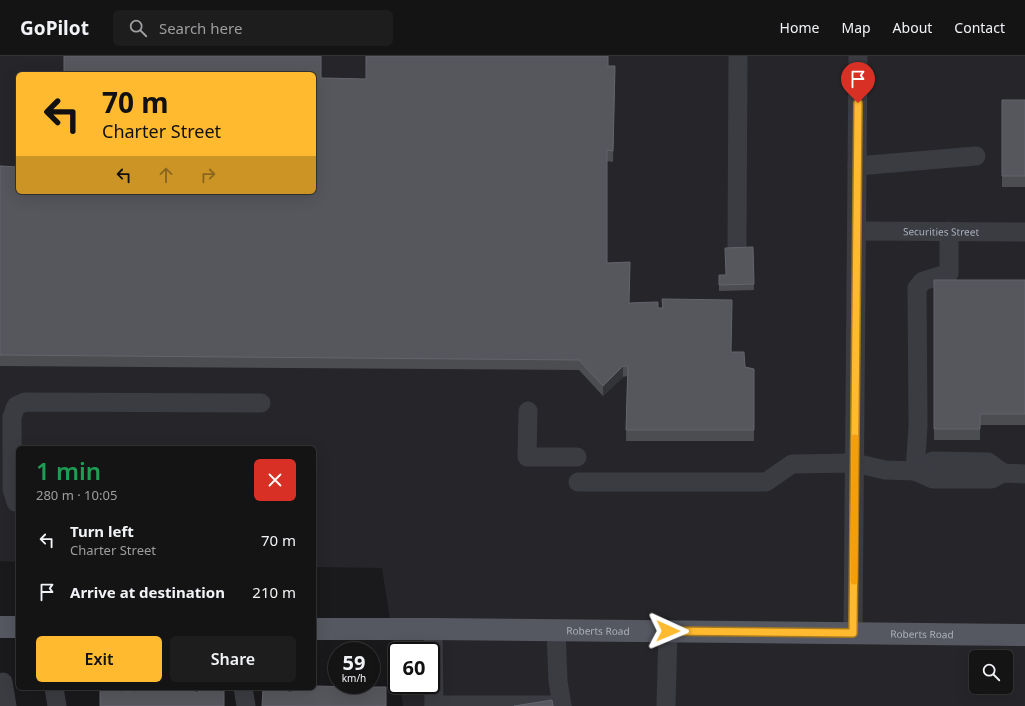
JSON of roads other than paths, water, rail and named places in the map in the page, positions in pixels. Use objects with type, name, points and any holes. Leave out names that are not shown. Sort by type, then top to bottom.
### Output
[{"type":"main road","name":"Roberts Road","points":[[316,629],[1025,635]]},
{"type":"street","points":[[737,246],[738,56]]},
{"type":"street","points":[[853,633],[858,56]]},
{"type":"street","points":[[857,166],[976,156]]},
{"type":"street","name":"Securities Street","points":[[857,231],[1025,232]]},
{"type":"street","points":[[916,471],[918,426],[917,288],[923,281],[949,273],[949,231]]},
{"type":"street","points":[[16,502],[12,489],[12,417],[16,406],[25,402],[261,403]]},
{"type":"street","points":[[528,411],[528,457],[577,457]]},
{"type":"street","points":[[578,482],[766,482],[792,464],[855,463],[885,470],[916,471],[933,479],[992,479],[1003,473],[1025,474]]},
{"type":"street","points":[[433,629],[434,706],[562,705],[558,681],[556,631]]},
{"type":"street","points":[[666,706],[668,631]]},
{"type":"street","points":[[3,682],[7,706]]},
{"type":"street","points":[[54,690],[57,706]]},
{"type":"street","points":[[243,690],[246,706]]}]
